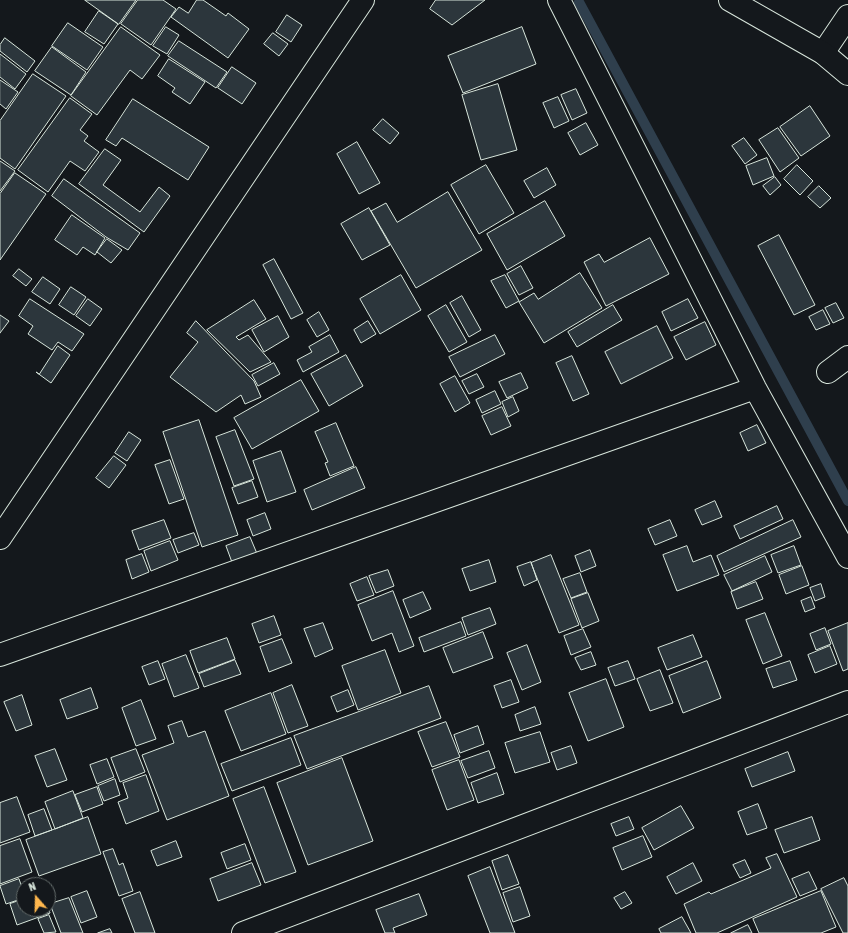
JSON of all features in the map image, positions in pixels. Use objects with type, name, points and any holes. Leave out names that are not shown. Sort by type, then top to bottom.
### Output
[{"type":"street","points":[[0,538],[363,0]]},
{"type":"street","points":[[559,0],[754,388],[848,557]]},
{"type":"street","points":[[730,0],[823,53],[848,74]]},
{"type":"street","points":[[823,53],[848,16]]},
{"type":"street","points":[[828,372],[848,357]]},
{"type":"street","points":[[0,655],[754,388]]},
{"type":"street","points":[[243,933],[848,702]]},
{"type":"building","points":[[85,0],[136,0],[119,24]]},
{"type":"building","points":[[138,0],[163,0],[176,9],[151,45],[121,24]]},
{"type":"building","points":[[197,0],[203,0],[226,16],[228,13],[249,29],[228,58],[171,17],[179,7],[188,13]]},
{"type":"building","points":[[436,0],[485,0],[452,25],[430,9]]},
{"type":"building","points":[[99,11],[118,24],[104,44],[85,32]]},
{"type":"building","points":[[287,15],[302,25],[291,42],[276,32]]},
{"type":"building","points":[[68,23],[103,47],[87,70],[52,46]]},
{"type":"building","points":[[121,27],[160,55],[142,79],[130,70],[97,115],[71,96]]},
{"type":"building","points":[[166,27],[179,35],[167,54],[153,46]]},
{"type":"building","points":[[522,27],[536,64],[463,93],[448,56]]},
{"type":"building","points":[[273,33],[288,44],[279,56],[264,44]]},
{"type":"building","points":[[5,38],[35,61],[27,72],[0,51],[0,45]]},
{"type":"building","points":[[179,41],[227,72],[216,88],[168,56]]},
{"type":"building","points":[[52,47],[86,72],[71,95],[35,71]]},
{"type":"building","points":[[0,54],[26,74],[15,89],[0,77]]},
{"type":"building","points":[[169,59],[205,82],[190,104],[172,92],[175,88],[158,76]]},
{"type":"building","points":[[232,67],[256,83],[242,104],[218,88]]},
{"type":"building","points":[[33,74],[66,96],[15,169],[0,158],[0,121]]},
{"type":"building","points":[[0,80],[18,92],[6,109],[0,104]]},
{"type":"building","points":[[498,84],[517,150],[481,160],[462,95]]},
{"type":"building","points":[[576,89],[587,113],[572,120],[561,95]]},
{"type":"building","points":[[558,97],[569,121],[554,128],[543,103]]},
{"type":"building","points":[[70,98],[92,114],[80,130],[88,136],[84,141],[99,152],[85,171],[70,161],[48,192],[18,170]]},
{"type":"building","points":[[133,99],[209,147],[188,180],[122,138],[116,146],[106,140]]},
{"type":"building","points":[[810,106],[830,136],[801,156],[780,127]]},
{"type":"building","points":[[383,119],[399,133],[390,144],[373,130]]},
{"type":"building","points":[[586,123],[598,145],[580,155],[568,133]]},
{"type":"building","points":[[778,128],[799,158],[780,172],[759,140]]},
{"type":"building","points":[[744,138],[757,155],[745,164],[732,146]]},
{"type":"building","points":[[357,142],[380,183],[359,194],[337,154]]},
{"type":"building","points":[[105,149],[121,160],[103,185],[140,212],[159,187],[170,196],[144,232],[79,184]]},
{"type":"building","points":[[767,158],[774,176],[753,185],[746,166]]},
{"type":"building","points":[[0,161],[15,171],[0,191]]},
{"type":"building","points":[[486,165],[514,213],[479,234],[451,185]]},
{"type":"building","points":[[797,165],[813,181],[800,195],[784,179]]},
{"type":"building","points":[[547,168],[556,185],[534,198],[524,181]]},
{"type":"building","points":[[15,173],[46,194],[0,260],[0,194]]},
{"type":"building","points":[[775,177],[781,185],[770,195],[763,186]]},
{"type":"building","points":[[64,179],[140,233],[128,250],[106,237],[52,196]]},
{"type":"building","points":[[819,186],[831,198],[820,208],[808,197]]},
{"type":"building","points":[[448,192],[482,250],[416,288],[371,211],[386,203],[397,222]]},
{"type":"building","points":[[545,201],[565,236],[507,270],[487,234]]},
{"type":"building","points":[[369,208],[390,245],[362,260],[341,224]]},
{"type":"building","points":[[72,215],[105,238],[95,255],[83,247],[77,255],[55,240]]},
{"type":"building","points":[[779,235],[815,305],[794,315],[758,246]]},
{"type":"building","points":[[650,238],[669,274],[606,306],[584,262],[599,254],[604,262]]},
{"type":"building","points":[[107,239],[122,250],[111,263],[97,252]]},
{"type":"building","points":[[274,259],[303,313],[291,319],[263,265]]},
{"type":"building","points":[[521,266],[533,288],[519,295],[507,274]]},
{"type":"building","points":[[19,269],[32,279],[26,286],[13,276]]},
{"type":"building","points":[[580,273],[602,308],[544,343],[519,302],[534,293],[538,299]]},
{"type":"building","points":[[401,275],[421,310],[380,334],[360,299]]},
{"type":"building","points":[[505,275],[519,301],[506,308],[491,281]]},
{"type":"building","points":[[43,277],[60,289],[50,304],[32,292]]},
{"type":"building","points":[[71,287],[86,297],[74,315],[59,305]]},
{"type":"building","points":[[462,296],[481,330],[469,337],[450,303]]},
{"type":"building","points":[[30,299],[84,334],[72,351],[58,342],[52,350],[28,334],[33,326],[19,316]]},
{"type":"building","points":[[88,299],[102,309],[90,326],[76,316]]},
{"type":"building","points":[[688,299],[698,318],[671,331],[662,312]]},
{"type":"building","points":[[254,300],[266,319],[236,337],[239,340],[248,335],[271,362],[250,372],[207,330]]},
{"type":"building","points":[[836,303],[844,318],[833,323],[825,308]]},
{"type":"building","points":[[446,305],[467,342],[449,352],[428,316]]},
{"type":"building","points":[[613,305],[622,320],[577,347],[568,332]]},
{"type":"building","points":[[823,310],[830,324],[816,330],[809,317]]},
{"type":"building","points":[[319,312],[329,330],[317,337],[307,320]]},
{"type":"building","points":[[0,315],[9,321],[0,333]]},
{"type":"building","points":[[278,316],[289,337],[264,352],[252,330]]},
{"type":"building","points":[[196,321],[254,381],[261,397],[245,404],[241,395],[216,412],[170,377],[198,342],[187,333]]},
{"type":"building","points":[[368,321],[376,334],[361,343],[354,330]]},
{"type":"building","points":[[705,322],[716,345],[686,360],[674,337]]},
{"type":"building","points":[[657,326],[673,358],[621,384],[605,352]]},
{"type":"building","points":[[330,335],[339,352],[303,372],[297,360],[312,352],[309,347]]},
{"type":"building","points":[[495,335],[505,354],[460,377],[449,357]]},
{"type":"building","points":[[58,346],[70,355],[51,383],[36,372],[39,374]]},
{"type":"building","points":[[346,355],[363,386],[329,406],[311,374]]},
{"type":"building","points":[[572,356],[589,394],[573,401],[556,363]]},
{"type":"building","points":[[274,363],[280,374],[258,386],[252,375]]},
{"type":"building","points":[[521,373],[528,388],[507,398],[499,382]]},
{"type":"building","points":[[477,374],[484,387],[469,394],[462,381]]},
{"type":"building","points":[[455,376],[470,403],[455,412],[440,384]]},
{"type":"building","points":[[301,380],[319,411],[252,449],[234,418]]},
{"type":"building","points":[[495,391],[501,404],[482,413],[476,400]]},
{"type":"building","points":[[513,397],[519,411],[508,417],[502,402]]},
{"type":"building","points":[[502,407],[511,426],[491,435],[482,416]]},
{"type":"building","points":[[199,420],[238,535],[202,547],[163,432]]},
{"type":"building","points":[[336,423],[354,466],[330,476],[325,463],[328,462],[315,432]]},
{"type":"building","points":[[757,425],[766,443],[748,451],[740,433]]},
{"type":"building","points":[[235,430],[254,479],[234,486],[216,437]]},
{"type":"building","points":[[129,432],[141,440],[127,461],[115,453]]},
{"type":"building","points":[[281,451],[296,492],[267,502],[253,461]]},
{"type":"building","points":[[114,456],[126,465],[109,488],[96,478]]},
{"type":"building","points":[[170,460],[184,499],[169,504],[155,465]]},
{"type":"building","points":[[356,467],[365,488],[312,510],[304,490]]},
{"type":"building","points":[[252,481],[258,497],[238,504],[232,488]]},
{"type":"building","points":[[715,501],[722,517],[702,525],[695,510]]},
{"type":"building","points":[[777,506],[783,519],[740,539],[734,526]]},
{"type":"building","points":[[265,513],[271,529],[253,536],[247,520]]},
{"type":"building","points":[[164,520],[171,538],[139,550],[132,531]]},
{"type":"building","points":[[670,520],[677,536],[655,545],[648,529]]},
{"type":"building","points":[[793,520],[801,537],[724,572],[717,556]]},
{"type":"building","points":[[194,533],[199,545],[178,553],[173,540]]},
{"type":"building","points":[[250,537],[258,556],[233,565],[226,546]]},
{"type":"building","points":[[170,541],[178,560],[151,571],[144,551]]},
{"type":"building","points":[[687,546],[693,562],[711,555],[719,575],[677,591],[663,555]]},
{"type":"building","points":[[794,546],[801,565],[778,573],[771,555]]},
{"type":"building","points":[[590,550],[596,566],[581,572],[575,556]]},
{"type":"building","points":[[142,554],[149,572],[132,579],[126,560]]},
{"type":"building","points":[[551,555],[579,625],[559,633],[531,563]]},
{"type":"building","points":[[765,556],[772,572],[732,591],[724,575]]},
{"type":"building","points":[[489,560],[496,582],[470,591],[462,569]]},
{"type":"building","points":[[531,562],[537,580],[524,586],[517,567]]},
{"type":"building","points":[[802,566],[809,585],[786,594],[779,575]]},
{"type":"building","points":[[388,570],[394,586],[376,593],[369,576]]},
{"type":"building","points":[[580,573],[587,592],[571,598],[563,579]]},
{"type":"building","points":[[367,577],[374,595],[357,601],[350,584]]},
{"type":"building","points":[[756,582],[763,599],[737,609],[731,592]]},
{"type":"building","points":[[821,584],[825,597],[815,601],[810,588]]},
{"type":"building","points":[[393,591],[414,646],[399,652],[392,633],[372,641],[358,605]]},
{"type":"building","points":[[423,592],[431,609],[410,618],[403,600]]},
{"type":"building","points":[[588,593],[599,621],[582,628],[571,599]]},
{"type":"building","points":[[811,597],[815,608],[805,612],[801,601]]},
{"type":"building","points":[[490,608],[496,624],[468,635],[462,618]]},
{"type":"building","points":[[765,613],[782,656],[763,664],[746,620]]},
{"type":"building","points":[[274,616],[281,635],[259,643],[252,624]]},
{"type":"building","points":[[461,622],[466,636],[424,652],[419,638]]},
{"type":"building","points":[[323,623],[333,649],[315,657],[304,629]]},
{"type":"building","points":[[848,623],[848,669],[843,671],[828,631]]},
{"type":"building","points":[[825,628],[831,644],[816,650],[810,634]]},
{"type":"building","points":[[583,629],[591,647],[571,655],[564,636]]},
{"type":"building","points":[[483,632],[493,658],[453,673],[443,648]]},
{"type":"building","points":[[693,635],[702,657],[667,670],[658,648]]},
{"type":"building","points":[[227,638],[235,659],[198,673],[190,651]]},
{"type":"building","points":[[282,639],[292,663],[269,672],[260,647]]},
{"type":"building","points":[[527,645],[541,682],[522,690],[507,653]]},
{"type":"building","points":[[830,646],[837,664],[815,673],[808,655]]},
{"type":"building","points":[[385,650],[401,693],[358,710],[342,666]]},
{"type":"building","points":[[591,652],[596,665],[581,670],[575,658]]},
{"type":"building","points":[[186,655],[199,688],[174,697],[162,664]]},
{"type":"building","points":[[235,660],[241,674],[204,687],[199,674]]},
{"type":"building","points":[[158,661],[165,679],[149,685],[142,667]]},
{"type":"building","points":[[628,661],[635,679],[615,686],[608,668]]},
{"type":"building","points":[[707,661],[721,698],[683,713],[669,676]]},
{"type":"building","points":[[790,661],[797,680],[773,688],[766,669]]},
{"type":"building","points":[[660,670],[673,703],[650,711],[637,679]]},
{"type":"building","points":[[606,679],[624,727],[588,741],[569,693]]},
{"type":"building","points":[[511,680],[519,702],[502,708],[494,686]]},
{"type":"building","points":[[292,685],[308,726],[288,733],[273,693]]},
{"type":"building","points":[[429,686],[441,718],[307,769],[294,736]]},
{"type":"building","points":[[91,688],[98,708],[67,719],[60,700]]},
{"type":"building","points":[[348,690],[354,705],[337,712],[331,697]]},
{"type":"building","points":[[271,693],[286,734],[241,751],[225,711]]},
{"type":"building","points":[[22,695],[32,725],[16,731],[4,702]]},
{"type":"building","points":[[141,700],[156,739],[136,746],[122,708]]},
{"type":"building","points":[[535,707],[541,724],[520,731],[515,715]]},
{"type":"building","points":[[182,721],[188,737],[205,731],[229,796],[167,820],[142,755],[174,743],[168,726]]},
{"type":"building","points":[[446,722],[460,757],[432,767],[418,732]]},
{"type":"building","points":[[478,726],[484,744],[460,753],[454,735]]},
{"type":"building","points":[[540,732],[550,762],[515,773],[505,743]]},
{"type":"building","points":[[291,738],[301,765],[232,791],[221,764]]},
{"type":"building","points":[[571,746],[577,763],[557,770],[551,753]]},
{"type":"building","points":[[55,749],[67,780],[47,787],[35,756]]},
{"type":"building","points":[[136,749],[145,772],[120,782],[111,758]]},
{"type":"building","points":[[489,751],[495,768],[468,778],[461,761]]},
{"type":"building","points":[[788,752],[795,771],[752,787],[745,769]]},
{"type":"building","points":[[342,758],[373,841],[308,865],[277,783]]},
{"type":"building","points":[[107,759],[114,777],[97,784],[90,765]]},
{"type":"building","points":[[459,760],[474,800],[447,810],[432,770]]},
{"type":"building","points":[[497,773],[504,794],[478,803],[471,783]]},
{"type":"building","points":[[146,775],[159,811],[126,824],[118,802],[128,798],[123,783]]},
{"type":"building","points":[[115,779],[120,795],[104,801],[98,786]]},
{"type":"building","points":[[97,787],[103,804],[82,812],[75,795]]},
{"type":"building","points":[[264,787],[296,872],[265,883],[233,799]]},
{"type":"building","points":[[73,791],[83,818],[55,829],[45,802]]},
{"type":"building","points":[[17,797],[30,832],[0,843],[0,803]]},
{"type":"building","points":[[758,804],[767,828],[747,835],[738,812]]},
{"type":"building","points":[[681,806],[694,828],[654,850],[642,828]]},
{"type":"building","points":[[44,809],[52,830],[35,836],[28,815]]},
{"type":"building","points":[[88,817],[101,854],[39,876],[26,840]]},
{"type":"building","points":[[629,817],[634,829],[616,836],[611,824]]},
{"type":"building","points":[[812,817],[820,840],[784,853],[775,830]]},
{"type":"building","points":[[643,836],[652,857],[622,870],[613,848]]},
{"type":"building","points":[[20,839],[32,872],[0,884],[0,846]]},
{"type":"building","points":[[176,841],[182,857],[157,866],[151,851]]},
{"type":"building","points":[[245,844],[251,860],[227,869],[221,853]]},
{"type":"building","points":[[113,849],[119,865],[123,863],[133,891],[119,896],[103,852]]},
{"type":"building","points":[[777,854],[797,897],[717,933],[696,933],[684,904],[709,892],[711,894],[771,868],[766,858]]},
{"type":"building","points":[[508,855],[519,884],[502,890],[492,861]]},
{"type":"building","points":[[745,860],[751,873],[740,878],[733,865]]},
{"type":"building","points":[[252,863],[261,885],[218,901],[210,879]]},
{"type":"building","points":[[693,863],[702,881],[676,894],[667,877]]},
{"type":"building","points":[[490,867],[515,933],[490,933],[468,876]]},
{"type":"building","points":[[809,872],[817,889],[800,896],[792,879]]},
{"type":"building","points":[[844,878],[848,886],[848,933],[843,933],[821,889]]},
{"type":"building","points":[[16,880],[16,901],[6,904],[0,886]]},
{"type":"building","points":[[520,887],[530,916],[513,922],[503,893]]},
{"type":"building","points":[[87,891],[97,917],[81,923],[71,897]]},
{"type":"building","points":[[821,891],[836,927],[821,933],[759,933],[753,919]]},
{"type":"building","points":[[140,892],[155,933],[135,933],[122,899]]},
{"type":"building","points":[[625,892],[632,903],[621,909],[614,898]]},
{"type":"building","points":[[419,894],[427,915],[393,928],[395,933],[385,933],[376,910]]},
{"type":"building","points":[[69,898],[83,933],[61,933],[55,917],[56,902]]},
{"type":"building","points":[[16,902],[16,917],[39,917],[17,925],[10,904]]},
{"type":"building","points":[[50,917],[56,932],[44,933],[38,919]]},
{"type":"building","points":[[682,917],[691,933],[661,933],[659,929]]},
{"type":"building","points":[[748,925],[752,933],[731,933]]},
{"type":"building","points":[[110,929],[112,933],[98,933]]},
{"type":"waterway","points":[[579,2],[848,501]]}]
